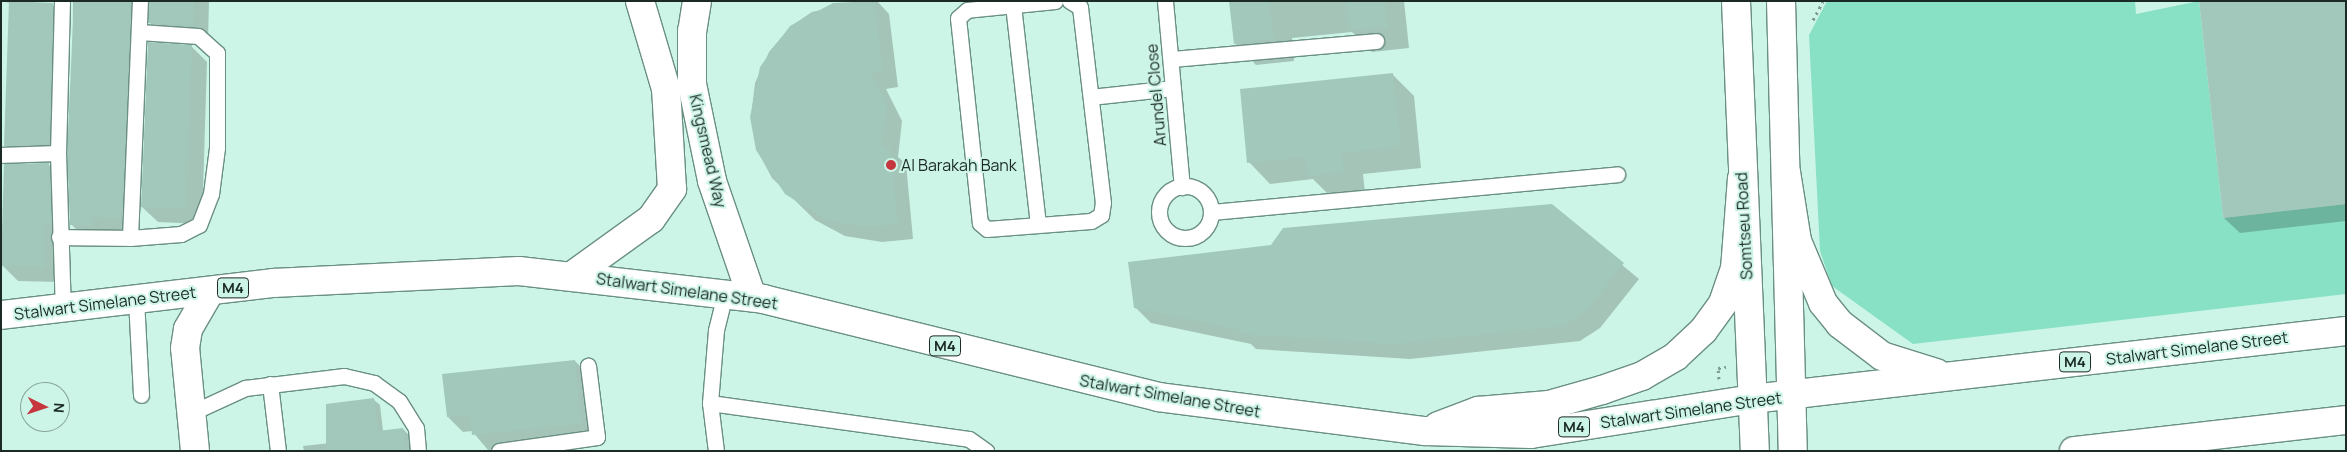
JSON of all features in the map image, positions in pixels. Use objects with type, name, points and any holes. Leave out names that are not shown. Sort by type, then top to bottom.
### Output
[{"type":"main road","name":"Kingsmead Way","points":[[574,276],[652,219],[672,189],[666,89],[640,1]]},
{"type":"main road","name":"Kingsmead Way","points":[[697,1],[692,30],[692,84],[712,181],[752,297]]},
{"type":"main road","name":"Somtseu Road","points":[[1736,1],[1754,451]]},
{"type":"main road","points":[[1781,1],[1793,451]]},
{"type":"main road","points":[[1786,172],[1796,242],[1820,296],[1840,324],[1882,356],[1950,377]]},
{"type":"main road","points":[[1425,431],[1478,411],[1548,405],[1602,390],[1642,376],[1676,356],[1703,331],[1724,303],[1735,269],[1742,178]]},
{"type":"main road","name":"Stalwart Simelane Street","points":[[1,315],[210,290],[465,270],[574,276],[752,297],[1158,397],[1425,431],[1531,434],[1752,399],[2346,331]]},
{"type":"main road","points":[[195,451],[185,348],[188,329],[210,290]]},
{"type":"main road","points":[[2074,451],[2346,420]]},
{"type":"lane","points":[[62,1],[58,153],[62,308]]},
{"type":"lane","points":[[130,238],[140,1]]},
{"type":"lane","points":[[1055,1],[960,13],[963,70],[981,225],[987,229],[1091,221],[1101,215],[1104,203],[1080,7],[1070,1]]},
{"type":"lane","name":"Arundel Close","points":[[1165,1],[1182,187]]},
{"type":"lane","points":[[1013,5],[1038,225]]},
{"type":"lane","points":[[59,237],[130,238],[181,234],[199,225],[211,194],[217,148],[217,53],[198,36],[139,32]]},
{"type":"lane","points":[[1171,59],[1376,41]]},
{"type":"lane","points":[[1091,97],[1173,88]]},
{"type":"lane","points":[[1,155],[58,153]]},
{"type":"lane","points":[[1211,212],[1617,174]]},
{"type":"lane","points":[[1182,187],[1203,193],[1211,212],[1209,221],[1196,236],[1186,238],[1167,231],[1159,213],[1161,203],[1166,194],[1182,187]]},
{"type":"lane","points":[[716,451],[710,404],[716,330],[725,293]]},
{"type":"lane","points":[[136,299],[141,395]]},
{"type":"lane","points":[[500,451],[597,437],[588,366]]},
{"type":"lane","points":[[190,413],[245,388],[344,376],[374,383],[399,401],[416,428],[418,451]]},
{"type":"lane","points":[[270,384],[278,451]]},
{"type":"lane","points":[[710,404],[969,440],[986,451]]},
{"type":"path","points":[[1813,20],[1823,1]]},
{"type":"green space","points":[[1827,1],[2135,1],[2136,14],[2199,1],[2223,218],[2346,204],[2346,294],[1913,344],[1832,286],[1820,251],[1809,35]]},
{"type":"building","points":[[9,1],[53,3],[49,144],[4,146]]},
{"type":"building","points":[[74,1],[131,1],[122,206],[119,218],[92,217],[92,225],[70,225],[67,153]]},
{"type":"building","points":[[149,1],[194,1],[193,26],[148,23]]},
{"type":"building","points":[[875,1],[883,71],[871,73],[887,105],[882,148],[890,148],[898,224],[866,227],[828,221],[785,194],[756,150],[750,117],[760,67],[790,26],[833,3]]},
{"type":"building","points":[[1229,1],[1269,1],[1274,39],[1234,44]]},
{"type":"building","points":[[1346,1],[1385,1],[1388,27],[1349,31]]},
{"type":"building","points":[[2199,1],[2346,1],[2346,204],[2223,218]]},
{"type":"building","points":[[148,42],[192,45],[186,209],[141,207]]},
{"type":"building","points":[[1393,73],[1401,147],[1342,153],[1344,172],[1308,176],[1306,157],[1247,163],[1240,89]]},
{"type":"building","points":[[49,163],[51,224],[45,224],[44,267],[1,266],[4,164]]},
{"type":"building","points":[[1552,204],[1624,263],[1584,313],[1564,326],[1394,344],[1239,334],[1240,330],[1134,308],[1128,262],[1271,245],[1283,228]]},
{"type":"building","points":[[575,360],[582,424],[472,435],[470,415],[447,417],[442,374]]},
{"type":"building","points":[[374,398],[378,431],[403,428],[406,451],[326,451],[326,404]]},
{"type":"place","name":"Al Barakah Bank","points":[[891,165]]}]
